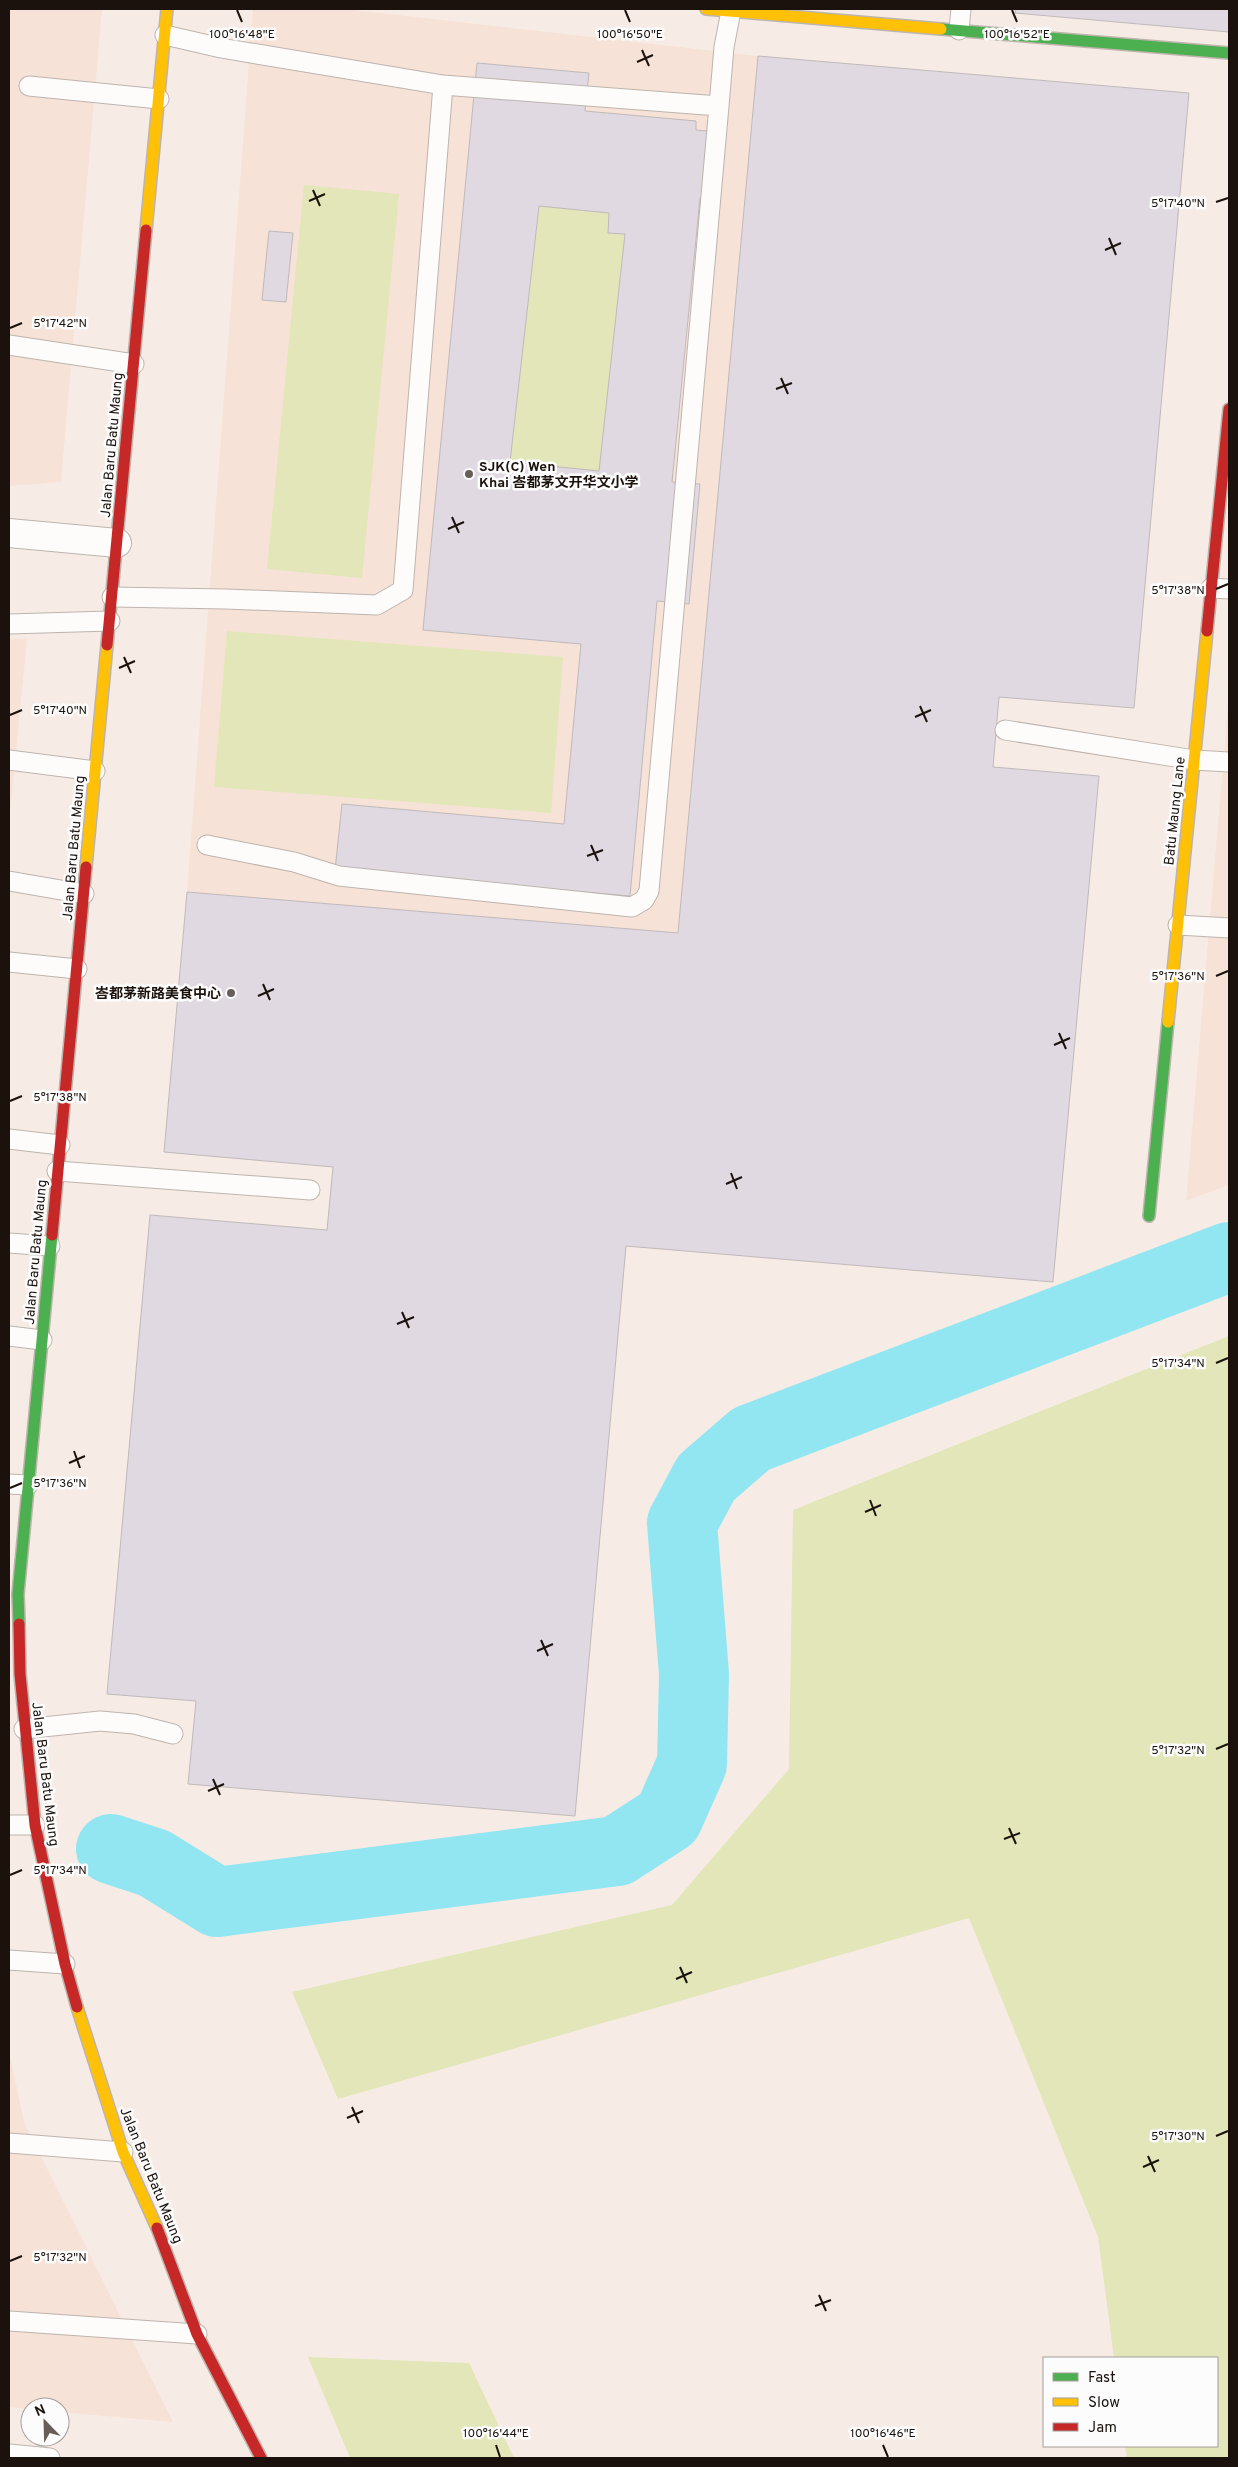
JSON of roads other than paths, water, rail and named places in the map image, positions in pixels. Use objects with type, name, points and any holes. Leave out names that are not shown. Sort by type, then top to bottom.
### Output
[{"type":"street","name":"Jalan Baru Batu Maung","points":[[167,9],[28,1485],[18,1594],[14,1674],[24,1729],[35,1825],[64,1964],[86,2040],[123,2152],[160,2235],[197,2334],[261,2458]]},
{"type":"street","points":[[706,9],[1229,53]]},
{"type":"street","name":"Batu Maung Lane","points":[[1149,1216],[1194,760],[1220,588],[1229,409]]},
{"type":"street","points":[[9,533],[117,543]]},
{"type":"lane","points":[[959,30],[961,9]]},
{"type":"lane","points":[[207,845],[294,862],[339,876],[632,907],[644,900],[649,891],[724,47],[731,11]]},
{"type":"lane","points":[[165,35],[220,48],[443,85],[719,106]]},
{"type":"lane","points":[[112,597],[377,605],[404,590],[443,85]]},
{"type":"lane","points":[[29,86],[159,99]]},
{"type":"lane","points":[[9,345],[134,364]]},
{"type":"lane","points":[[9,624],[110,621]]},
{"type":"lane","points":[[1005,730],[1194,760],[1229,762]]},
{"type":"lane","points":[[9,760],[95,771]]},
{"type":"lane","points":[[9,881],[84,894]]},
{"type":"lane","points":[[1178,925],[1229,928]]},
{"type":"lane","points":[[9,962],[77,968]]},
{"type":"lane","points":[[9,1139],[60,1145]]},
{"type":"lane","points":[[57,1171],[310,1190]]},
{"type":"lane","points":[[9,1243],[50,1246]]},
{"type":"lane","points":[[9,1336],[42,1340]]},
{"type":"lane","points":[[9,1484],[28,1485]]},
{"type":"lane","points":[[24,1729],[100,1721],[134,1724],[173,1734]]},
{"type":"lane","points":[[9,1825],[35,1825]]},
{"type":"lane","points":[[9,1960],[64,1964]]},
{"type":"lane","points":[[9,2143],[123,2152]]},
{"type":"lane","points":[[9,2321],[197,2334]]},
{"type":"lane","points":[[9,2454],[50,2458]]},
{"type":"waterway","points":[[111,1849],[154,1863],[217,1902],[617,1851],[668,1818],[692,1764],[694,1674],[682,1523],[706,1478],[751,1439],[1229,1257]]},
{"type":"place","name":"SJK(C) Wen Khai 峇都茅文开华文小学","points":[[469,474]]},
{"type":"place","name":"峇都茅新路美食中心","points":[[231,993]]}]
